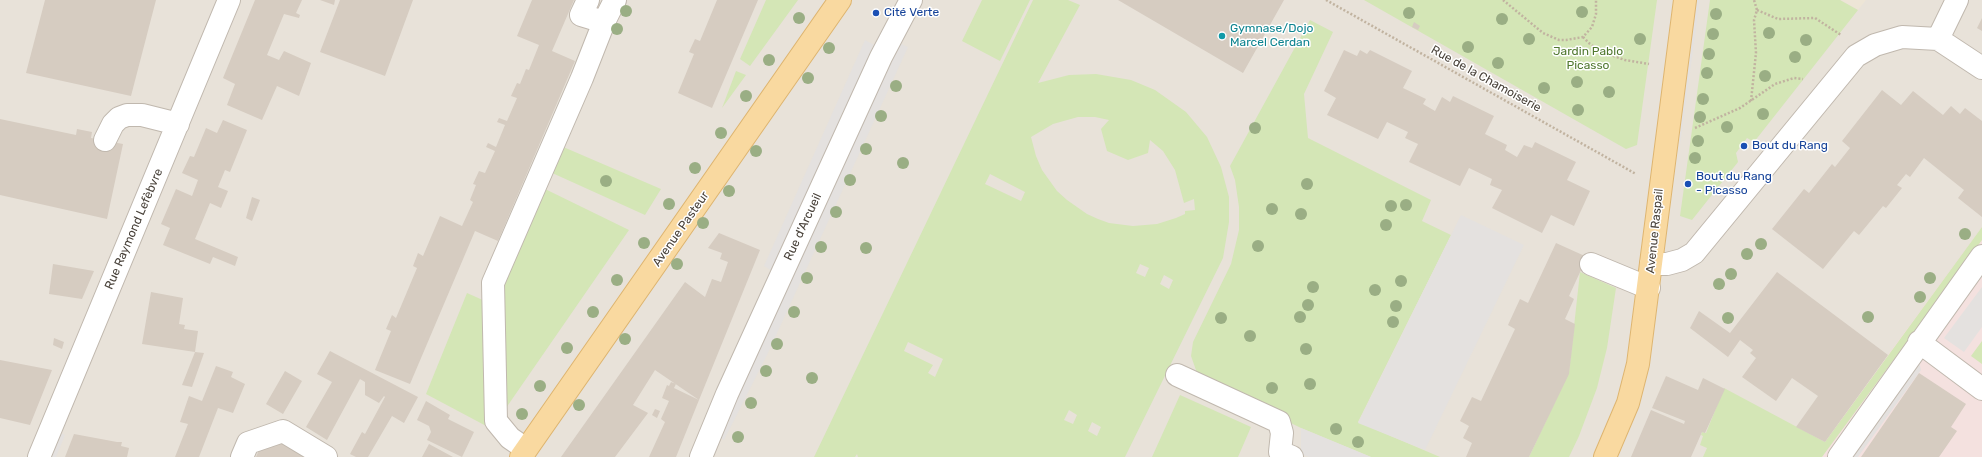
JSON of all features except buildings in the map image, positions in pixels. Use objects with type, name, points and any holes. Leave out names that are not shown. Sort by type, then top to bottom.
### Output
[{"type":"main road","name":"Avenue Pasteur","points":[[523,453],[840,0]]},
{"type":"main road","name":"Avenue Raspail","points":[[1605,457],[1628,403],[1636,371],[1649,288],[1664,148],[1684,0]]},
{"type":"street","name":"Rue Raymond Lefèbvre","points":[[39,457],[229,0]]},
{"type":"street","points":[[588,0],[581,15],[604,22]]},
{"type":"street","points":[[523,453],[496,421],[493,284],[582,78],[604,22],[615,0]]},
{"type":"street","name":"Rue d'Arcueil","points":[[702,457],[727,394],[881,57],[911,0]]},
{"type":"street","points":[[1938,39],[1957,0]]},
{"type":"street","points":[[1652,264],[1667,264],[1682,260],[1694,253],[1856,56],[1875,45],[1902,37],[1938,39],[1982,68]]},
{"type":"street","points":[[105,140],[113,124],[118,118],[127,114],[142,115],[178,124]]},
{"type":"street","points":[[1839,457],[1919,342],[1982,256]]},
{"type":"street","points":[[1591,264],[1649,288]]},
{"type":"street","points":[[1919,342],[1982,389]]},
{"type":"street","points":[[1177,375],[1279,422],[1282,433],[1280,452],[1292,457]]},
{"type":"street","points":[[242,457],[248,443],[282,431],[326,457]]},
{"type":"path","name":"Rue de la Chamoiserie","points":[[1326,0],[1636,174]]},
{"type":"path","points":[[1503,0],[1525,19],[1551,37],[1566,40],[1583,36],[1595,20],[1596,0]]},
{"type":"path","points":[[1751,101],[1756,53],[1754,20],[1757,10],[1754,0]]},
{"type":"path","points":[[1757,10],[1778,19],[1815,18],[1828,24],[1846,38]]},
{"type":"path","points":[[1583,36],[1590,44],[1608,55],[1625,60],[1649,64]]},
{"type":"path","points":[[1692,129],[1740,108],[1775,84],[1794,78],[1803,80]]},
{"type":"shaded area","points":[[0,0],[1982,0],[1982,457],[0,457]]},
{"type":"shaded area","points":[[1691,0],[1700,0],[1680,145],[1678,96]]},
{"type":"shaded area","points":[[1840,0],[1866,0],[1858,10]]},
{"type":"shaded area","points":[[865,40],[874,45],[772,271],[764,266]]},
{"type":"shaded area","points":[[899,43],[908,47],[767,355],[724,440],[716,436],[754,362]]},
{"type":"shaded area","points":[[1461,215],[1524,245],[1425,450],[1358,423]]},
{"type":"shaded area","points":[[1982,227],[1982,457],[1813,457],[1888,355]]},
{"type":"shaded area","points":[[1982,287],[1982,327],[1964,352],[1944,338]]},
{"type":"shaded area","points":[[1918,358],[1921,370],[1858,457],[1847,457]]},
{"type":"shaded area","points":[[1301,428],[1371,457],[1309,457],[1301,454]]},
{"type":"shaded area","points":[[57,431],[65,435],[56,457],[47,457]]},
{"type":"green space","points":[[766,0],[798,0],[750,66],[740,59]]},
{"type":"green space","points":[[982,0],[1030,0],[1000,61],[962,41]]},
{"type":"green space","points":[[1033,0],[1068,0],[1080,5],[1038,83],[1069,75],[1096,74],[1131,80],[1155,90],[1186,112],[1207,137],[1221,167],[1229,197],[1229,222],[1223,258],[1125,457],[858,457],[857,454],[855,457],[814,457]],"holes":[[[1078,117],[1095,117],[1109,120],[1101,129],[1107,151],[1128,160],[1148,153],[1150,140],[1163,151],[1175,170],[1184,203],[1194,199],[1195,210],[1185,211],[1185,214],[1157,224],[1133,226],[1109,223],[1087,214],[1057,191],[1042,170],[1036,156],[1031,137],[1053,124]],[[990,174],[1025,192],[1021,201],[985,184]],[[1140,264],[1149,268],[1145,277],[1136,273]],[[1164,275],[1173,280],[1169,289],[1160,284]],[[908,342],[943,359],[935,377],[928,373],[933,365],[904,351]],[[1069,410],[1077,415],[1073,424],[1064,420]],[[1092,422],[1101,427],[1097,436],[1088,431]]]},
{"type":"green space","name":"Jardin Pablo Picasso","points":[[1364,0],[1657,0],[1637,145],[1626,149]]},
{"type":"green space","points":[[1710,0],[1840,0],[1858,10],[1754,142],[1747,138],[1736,153],[1738,162],[1692,220],[1680,216]]},
{"type":"green space","points":[[1310,20],[1333,32],[1304,94],[1308,138],[1431,200],[1422,221],[1451,235],[1358,422],[1440,457],[1371,457],[1301,428],[1209,383],[1197,373],[1191,356],[1193,342],[1231,264],[1239,230],[1239,207],[1235,180],[1230,166]]},
{"type":"green space","points":[[736,71],[746,75],[722,108]]},
{"type":"green space","points":[[561,146],[661,189],[645,215],[550,172]]},
{"type":"green space","points":[[543,188],[629,230],[506,408],[502,284]]},
{"type":"green space","points":[[1982,227],[1982,240],[1822,457],[1703,457],[1707,448],[1700,445],[1703,436],[1701,435],[1702,432],[1706,433],[1724,388],[1825,442]]},
{"type":"green space","points":[[1580,272],[1616,288],[1607,348],[1597,388],[1579,436],[1569,457],[1529,457],[1569,372]]},
{"type":"green space","points":[[467,293],[485,301],[490,428],[426,394]]},
{"type":"green space","points":[[1982,341],[1982,364],[1971,356]]},
{"type":"green space","points":[[1180,395],[1251,427],[1238,457],[1152,457]]},
{"type":"place","name":"Cité Verte","points":[[876,13]]},
{"type":"place","name":"Gymnase/Dojo Marcel Cerdan","points":[[1222,36]]},
{"type":"place","name":"Bout du Rang","points":[[1744,146]]},
{"type":"place","name":"Bout du Rang - Picasso","points":[[1688,184]]}]
